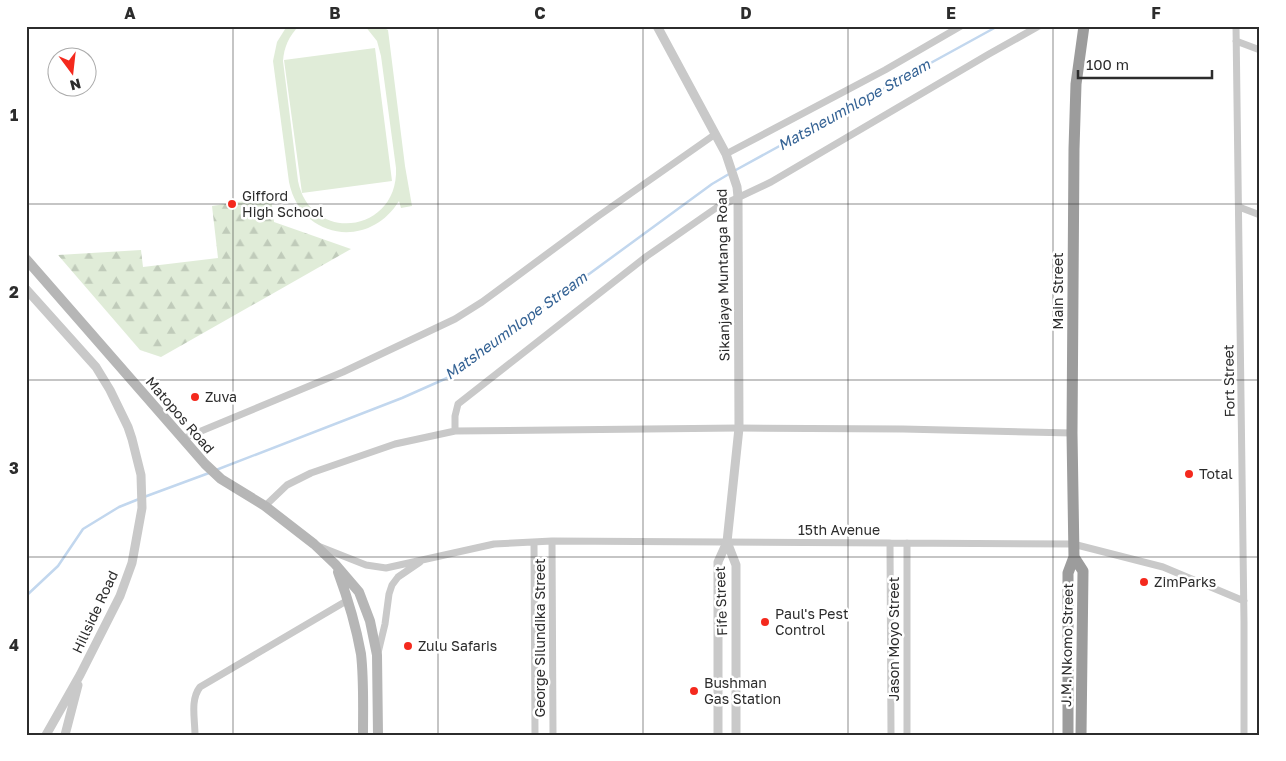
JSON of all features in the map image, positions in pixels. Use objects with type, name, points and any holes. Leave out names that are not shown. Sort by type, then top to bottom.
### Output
[{"type":"highway","name":"Main Street","points":[[1074,558],[1072,433],[1076,84],[1084,26]]},
{"type":"highway","name":"J.M. Nkomo Street","points":[[1068,735],[1068,573],[1074,558]]},
{"type":"highway","name":"J.M. Nkomo Street","points":[[1074,558],[1083,571],[1081,735]]},
{"type":"main road","name":"Matopos Road","points":[[26,258],[205,464],[221,478],[265,506],[314,544],[335,564],[359,592],[370,621],[377,655],[378,735]]},
{"type":"main road","points":[[335,564],[348,600],[361,655],[363,735]]},
{"type":"street","name":"Sikanjaya Muntanga Road","points":[[657,26],[727,158],[738,192],[739,428],[727,542]]},
{"type":"street","points":[[727,158],[961,26]]},
{"type":"street","points":[[455,431],[455,416],[458,404],[646,256],[738,192],[771,182],[1039,26]]},
{"type":"street","name":"Fort Street","points":[[1236,26],[1244,601],[1244,735]]},
{"type":"street","points":[[1236,40],[1260,50]]},
{"type":"street","points":[[182,439],[343,372],[455,319],[482,302],[597,217],[714,135]]},
{"type":"street","points":[[1239,207],[1260,215]]},
{"type":"street","name":"Hillside Road","points":[[26,289],[96,367],[110,390],[128,427],[140,475],[142,508],[132,563],[120,596],[80,675],[46,735]]},
{"type":"street","points":[[265,506],[287,485],[311,473],[395,444],[455,431],[739,428],[1072,433]]},
{"type":"street","name":"15th Avenue","points":[[314,544],[366,565],[386,568],[494,544],[552,541],[1073,544],[1163,567],[1244,601]]},
{"type":"street","name":"George Silundika Street","points":[[552,541],[553,735]]},
{"type":"street","name":"George Silundika Street","points":[[534,542],[535,735]]},
{"type":"street","name":"Fife Street","points":[[718,735],[718,562],[727,542]]},
{"type":"street","name":"Fife Street","points":[[727,542],[736,565],[736,735]]},
{"type":"street","name":"Jason Moyo Street","points":[[890,543],[891,735]]},
{"type":"street","name":"Jason Moyo Street","points":[[907,543],[907,735]]},
{"type":"street","name":"15th Avenue","points":[[377,655],[386,624],[389,594],[392,585],[398,576],[425,559]]},
{"type":"street","points":[[195,735],[194,701],[195,694],[200,687],[348,600]]},
{"type":"street","points":[[65,735],[80,675]]},
{"type":"green space","points":[[287,26],[299,26],[288,42],[283,61],[298,181],[306,201],[319,215],[336,222],[353,223],[370,218],[384,206],[393,190],[396,168],[381,56],[377,41],[365,26],[380,26],[388,30],[405,166],[412,206],[401,208],[399,201],[386,217],[370,227],[353,232],[336,231],[320,226],[306,216],[296,201],[289,182],[273,61],[277,42]]},
{"type":"green space","points":[[375,48],[392,181],[302,193],[284,60]]},
{"type":"green space","points":[[271,197],[274,222],[351,249],[161,357],[140,350],[58,255],[141,250],[143,267],[218,258],[212,206]]},
{"type":"waterway","name":"Matsheumhlope Stream","points":[[734,171],[998,26]]},
{"type":"waterway","name":"Matsheumhlope Stream","points":[[216,470],[402,398],[447,378],[712,184],[729,174]]},
{"type":"waterway","name":"Matsheumhlope Stream","points":[[144,497],[209,473]]},
{"type":"waterway","name":"Matsheumhlope Stream","points":[[26,596],[58,566],[83,529],[119,507],[139,499]]},
{"type":"place","name":"Gifford High School","points":[[232,204]]},
{"type":"place","name":"Zuva","points":[[195,397]]},
{"type":"place","name":"Total","points":[[1189,474]]},
{"type":"place","name":"ZimParks","points":[[1144,582]]},
{"type":"place","name":"Paul's Pest Control","points":[[765,622]]},
{"type":"place","name":"Zulu Safaris","points":[[408,646]]},
{"type":"place","name":"Bushman Gas Station","points":[[694,691]]}]
